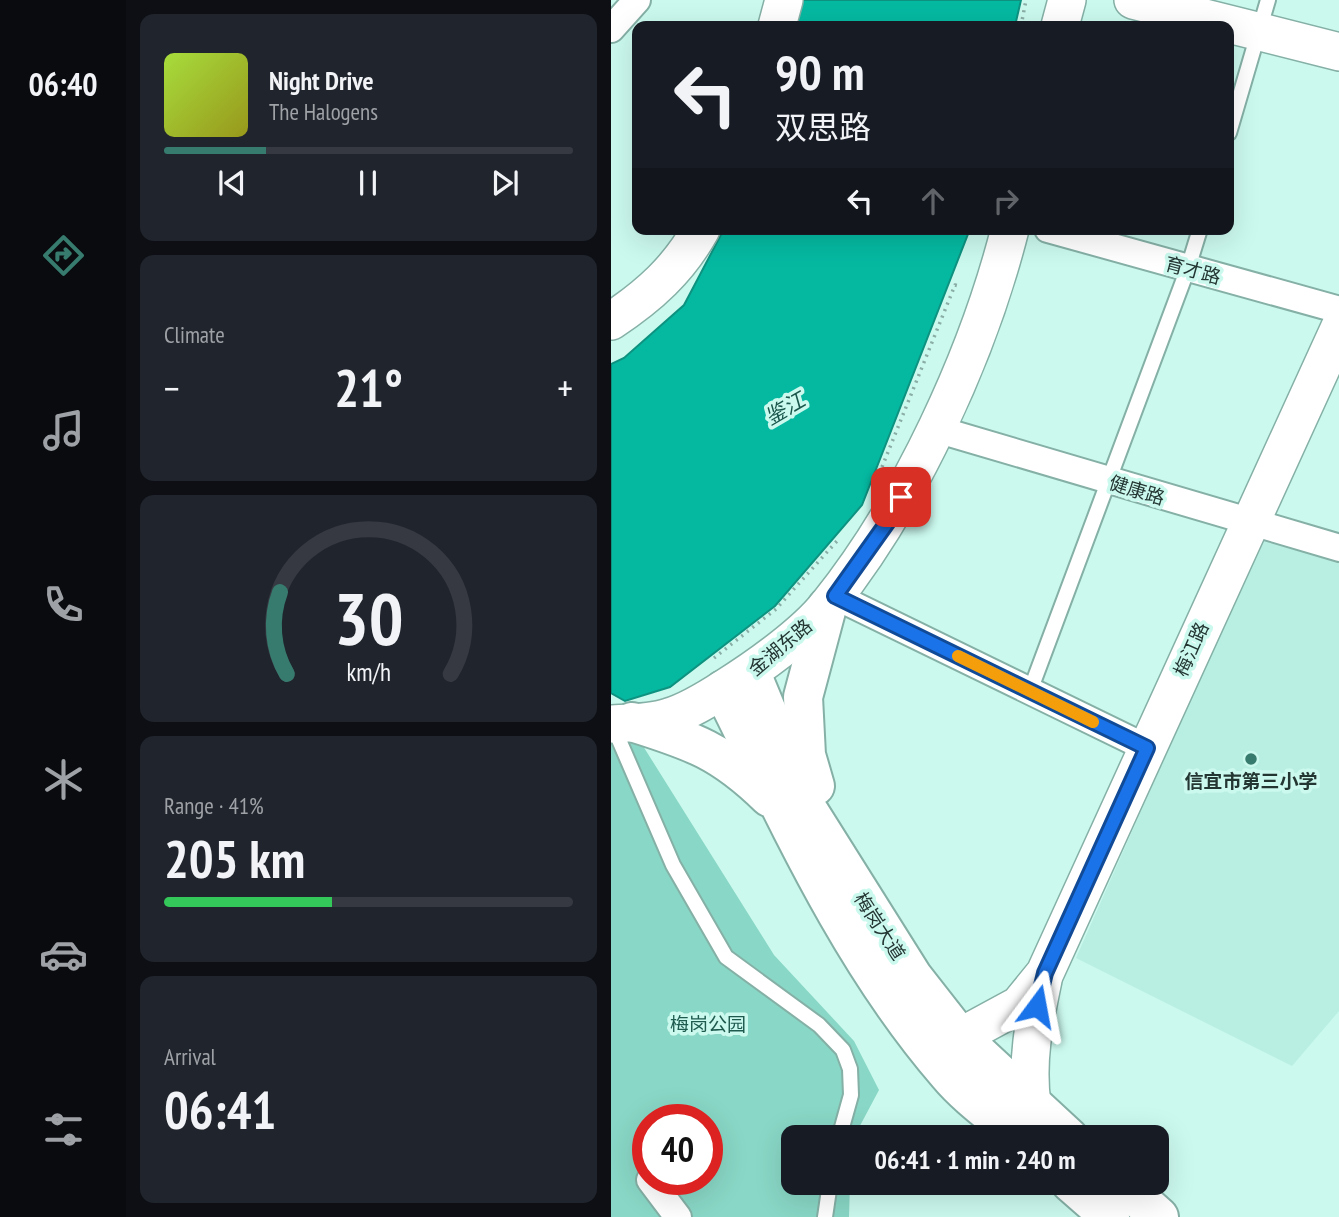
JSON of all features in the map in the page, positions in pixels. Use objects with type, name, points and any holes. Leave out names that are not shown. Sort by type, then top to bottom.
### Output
[{"type":"main road","points":[[778,21],[784,0]]},
{"type":"main road","points":[[1061,21],[1067,0]]},
{"type":"main road","points":[[1133,0],[1263,16],[1339,52]]},
{"type":"main road","points":[[1193,0],[1339,37]]},
{"type":"main road","points":[[611,321],[648,296],[688,253],[698,235]]},
{"type":"main road","name":"金湖东路","points":[[618,724],[668,718],[713,697],[726,676],[831,601],[889,520],[936,429],[997,282],[1009,235]]},
{"type":"main road","name":"梅江路","points":[[1045,973],[1247,523],[1339,327]]},
{"type":"main road","points":[[831,601],[803,697],[806,755],[833,852]]},
{"type":"main road","name":"梅岗大道","points":[[726,676],[784,812],[816,876],[886,996],[950,1076],[1026,1121]]},
{"type":"main road","name":"梅岗大道","points":[[726,676],[913,977],[1026,1121]]},
{"type":"main road","points":[[618,724],[697,743],[745,774],[784,812]]},
{"type":"main road","points":[[960,1037],[1019,1005],[1045,973]]},
{"type":"main road","points":[[1026,1121],[1031,1030],[1045,973]]},
{"type":"main road","points":[[1085,1195],[1110,1217]]},
{"type":"main road","points":[[1134,1195],[1159,1217]]},
{"type":"street","points":[[611,29],[637,0]]},
{"type":"street","name":"育才路","points":[[1070,235],[1339,310]]},
{"type":"street","name":"健康路","points":[[936,429],[1339,548]]},
{"type":"street","points":[[831,601],[1030,691],[1147,748]]},
{"type":"street","points":[[662,1195],[678,1217]]},
{"type":"lane","points":[[1234,117],[1263,16]]},
{"type":"lane","points":[[1030,691],[1189,268],[1198,235]]},
{"type":"lane","points":[[618,724],[673,865],[726,957],[819,1025],[843,1050],[850,1069],[851,1095],[843,1125]]},
{"type":"lane","points":[[825,1217],[828,1195]]},
{"type":"path","points":[[1022,21],[1026,0]]},
{"type":"path","points":[[878,477],[955,285],[959,286]]},
{"type":"path","points":[[726,676],[776,609],[838,539]]},
{"type":"shaded area","name":"信宜市第三小学","points":[[1261,540],[1339,561],[1339,1011],[1292,1066],[1076,958]]},
{"type":"green space","name":"梅岗公园","points":[[611,729],[633,730],[774,955],[854,1041],[879,1090],[860,1125],[781,1125],[781,1195],[850,1195],[849,1217],[611,1217]]},
{"type":"water","points":[[801,0],[1021,0],[1016,21],[795,21]]},
{"type":"water","name":"鉴江","points":[[721,235],[968,235],[862,505],[775,606],[670,687],[625,701],[611,693],[611,364],[624,358],[684,305]]},
{"type":"slow traffic","points":[[958,656],[1093,722]]},
{"type":"place","name":"信宜市第三小学","points":[[1251,759]]},
{"type":"route","points":[[901,497],[889,520],[835,596],[1147,748],[1045,973],[1037,1006]]}]
